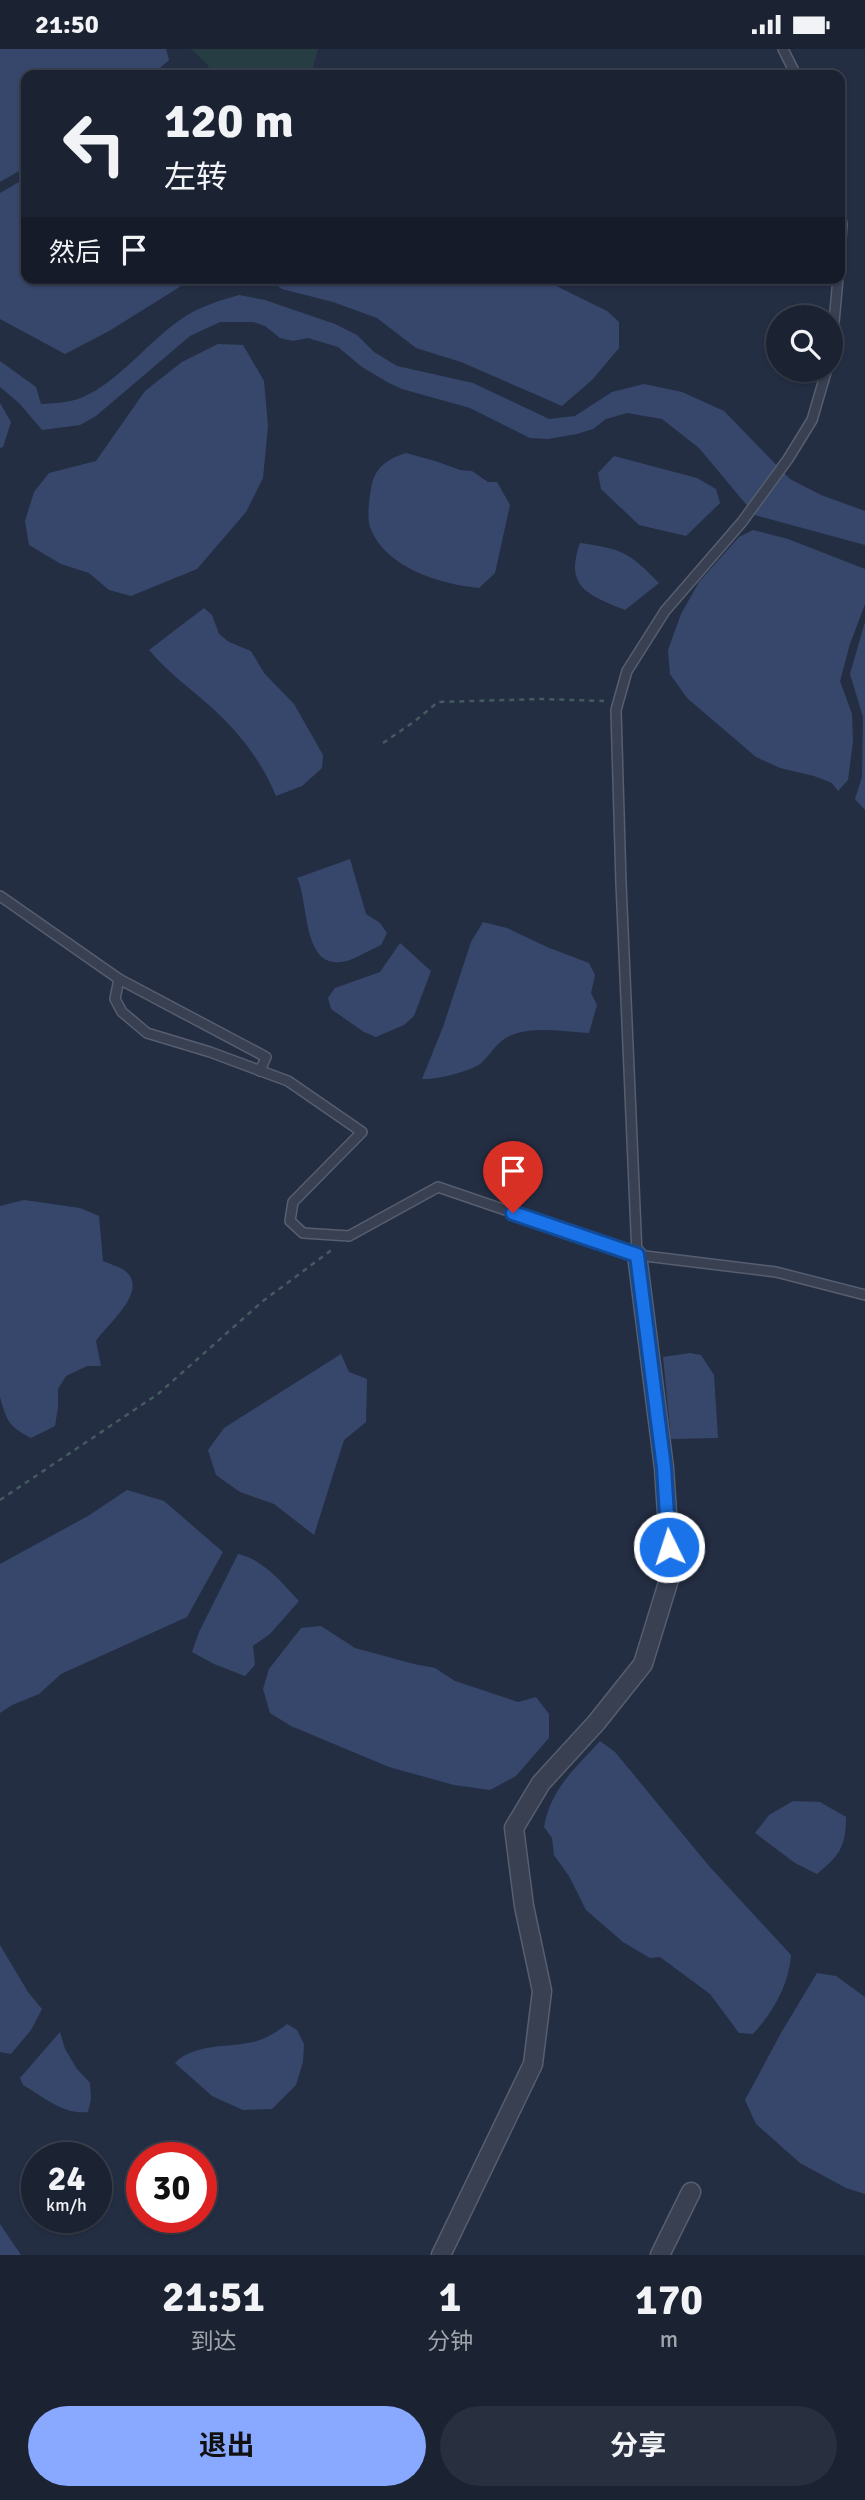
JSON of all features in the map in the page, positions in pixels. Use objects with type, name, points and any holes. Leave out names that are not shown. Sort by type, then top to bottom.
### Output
[{"type":"street","points":[[441,2255],[533,2064],[542,1991],[524,1906],[514,1828],[541,1783],[596,1723],[643,1664],[671,1573],[664,1468],[637,1255]]},
{"type":"street","points":[[660,2255],[691,2192]]},
{"type":"lane","points":[[783,49],[794,70]]},
{"type":"lane","points":[[836,305],[837,284]]},
{"type":"lane","points":[[637,1255],[616,710],[627,671],[665,611],[742,522],[788,459],[812,420],[823,382]]},
{"type":"lane","points":[[0,896],[119,979],[266,1057],[260,1071]]},
{"type":"lane","points":[[119,979],[115,999],[122,1012],[147,1033],[210,1052],[288,1081],[362,1132],[293,1202],[290,1221],[303,1233],[349,1236],[438,1187],[637,1255],[776,1272],[865,1295]]},
{"type":"path","points":[[383,743],[438,702],[541,699],[618,701]]},
{"type":"path","points":[[0,1500],[158,1394],[263,1301],[349,1236]]},
{"type":"shaded area","points":[[191,49],[318,49],[312,70],[210,70]]},
{"type":"water","points":[[0,49],[166,49],[169,60],[158,70],[21,70],[21,170],[0,182]]},
{"type":"water","points":[[21,181],[21,284],[184,284],[109,331],[65,354],[0,319],[0,193]]},
{"type":"water","points":[[275,284],[552,284],[607,311],[619,322],[619,348],[592,380],[562,406],[461,362],[416,348],[377,318],[333,302],[282,289]]},
{"type":"water","points":[[239,295],[265,300],[335,324],[357,335],[374,352],[397,366],[473,383],[549,419],[575,416],[612,392],[644,384],[682,392],[724,411],[790,479],[821,495],[865,511],[865,545],[755,515],[699,448],[662,419],[627,413],[606,419],[593,429],[577,434],[548,439],[530,438],[470,408],[389,383],[362,367],[338,347],[308,338],[293,341],[280,338],[265,326],[253,322],[220,322],[190,336],[96,416],[80,425],[42,430],[19,403],[0,387],[0,361],[36,387],[41,404],[68,402],[83,397],[108,382],[187,315]]},
{"type":"water","points":[[218,344],[243,345],[264,381],[268,426],[263,478],[246,512],[197,569],[131,596],[109,590],[89,573],[61,564],[29,545],[25,521],[34,492],[49,473],[96,461],[145,391],[182,362]]},
{"type":"water","points":[[0,403],[11,422],[3,447],[0,448]]},
{"type":"water","points":[[406,453],[460,470],[472,471],[488,482],[497,482],[510,505],[495,573],[479,588],[431,578],[401,563],[377,541],[369,518],[375,475],[382,465]]},
{"type":"water","points":[[614,456],[697,478],[716,489],[720,503],[686,536],[639,525],[601,489],[598,473]]},
{"type":"water","points":[[753,530],[788,539],[865,569],[865,604],[840,681],[852,714],[853,741],[848,780],[838,791],[832,783],[780,768],[756,757],[687,698],[670,674],[668,650],[681,614],[699,582],[739,537]]},
{"type":"water","points":[[580,543],[606,547],[632,558],[659,583],[625,610],[601,600],[583,588],[578,580],[575,570]]},
{"type":"water","points":[[204,608],[212,615],[219,634],[229,642],[251,651],[264,673],[294,704],[323,755],[322,768],[302,786],[276,796],[256,758],[239,736],[149,650]]},
{"type":"water","points":[[865,622],[865,810],[855,799],[862,777],[863,717],[850,674]]},
{"type":"water","points":[[350,859],[366,914],[380,923],[387,933],[381,945],[356,957],[341,962],[328,961],[319,954],[313,944],[297,878]]},
{"type":"water","points":[[483,922],[507,928],[589,963],[595,975],[591,993],[597,1005],[589,1033],[550,1030],[521,1032],[502,1041],[475,1067],[443,1077],[422,1079],[443,1027],[471,942]]},
{"type":"water","points":[[400,943],[431,971],[414,1016],[404,1025],[376,1037],[331,1009],[328,998],[335,988],[380,972]]},
{"type":"water","points":[[24,1200],[80,1208],[99,1216],[103,1261],[124,1270],[131,1278],[133,1287],[124,1307],[96,1341],[101,1366],[87,1366],[66,1376],[58,1389],[55,1426],[31,1438],[17,1430],[10,1422],[0,1397],[0,1206]]},
{"type":"water","points":[[690,1353],[701,1355],[714,1375],[718,1438],[671,1439],[663,1357]]},
{"type":"water","points":[[341,1354],[349,1372],[367,1379],[366,1422],[344,1440],[314,1535],[274,1504],[240,1492],[216,1475],[208,1450],[224,1428]]},
{"type":"water","points":[[127,1490],[164,1501],[223,1552],[187,1617],[61,1674],[39,1694],[0,1713],[0,1564],[88,1516]]},
{"type":"water","points":[[238,1554],[264,1566],[299,1601],[270,1634],[253,1646],[255,1665],[245,1676],[192,1652],[199,1632]]},
{"type":"water","points":[[321,1626],[355,1648],[435,1668],[455,1681],[518,1702],[536,1697],[549,1714],[549,1738],[516,1776],[490,1790],[454,1785],[389,1767],[291,1726],[270,1713],[263,1689],[269,1669],[301,1628]]},
{"type":"water","points":[[600,1741],[615,1752],[709,1866],[791,1955],[787,1977],[779,1997],[753,2034],[739,2033],[710,1994],[660,1957],[650,1958],[623,1942],[586,1910],[569,1876],[554,1855],[552,1838],[544,1827],[547,1813],[565,1780]]},
{"type":"water","points":[[793,1801],[820,1802],[846,1817],[845,1835],[840,1849],[817,1874],[795,1863],[755,1833],[769,1815]]},
{"type":"water","points":[[0,1945],[28,1992],[42,2009],[31,2030],[11,2054],[0,2052]]},
{"type":"water","points":[[817,1973],[836,1976],[865,1997],[865,2194],[846,2188],[800,2163],[756,2124],[745,2100]]},
{"type":"water","points":[[287,2024],[297,2030],[304,2044],[303,2062],[296,2085],[272,2109],[243,2110],[212,2096],[175,2063],[201,2049],[258,2041]]},
{"type":"water","points":[[60,2032],[65,2049],[77,2069],[90,2083],[88,2112],[70,2111],[54,2104],[23,2085],[20,2078]]},
{"type":"water","points":[[0,2224],[21,2255],[0,2255]]},
{"type":"route","points":[[513,1213],[637,1255],[664,1468],[669,1547]]}]
